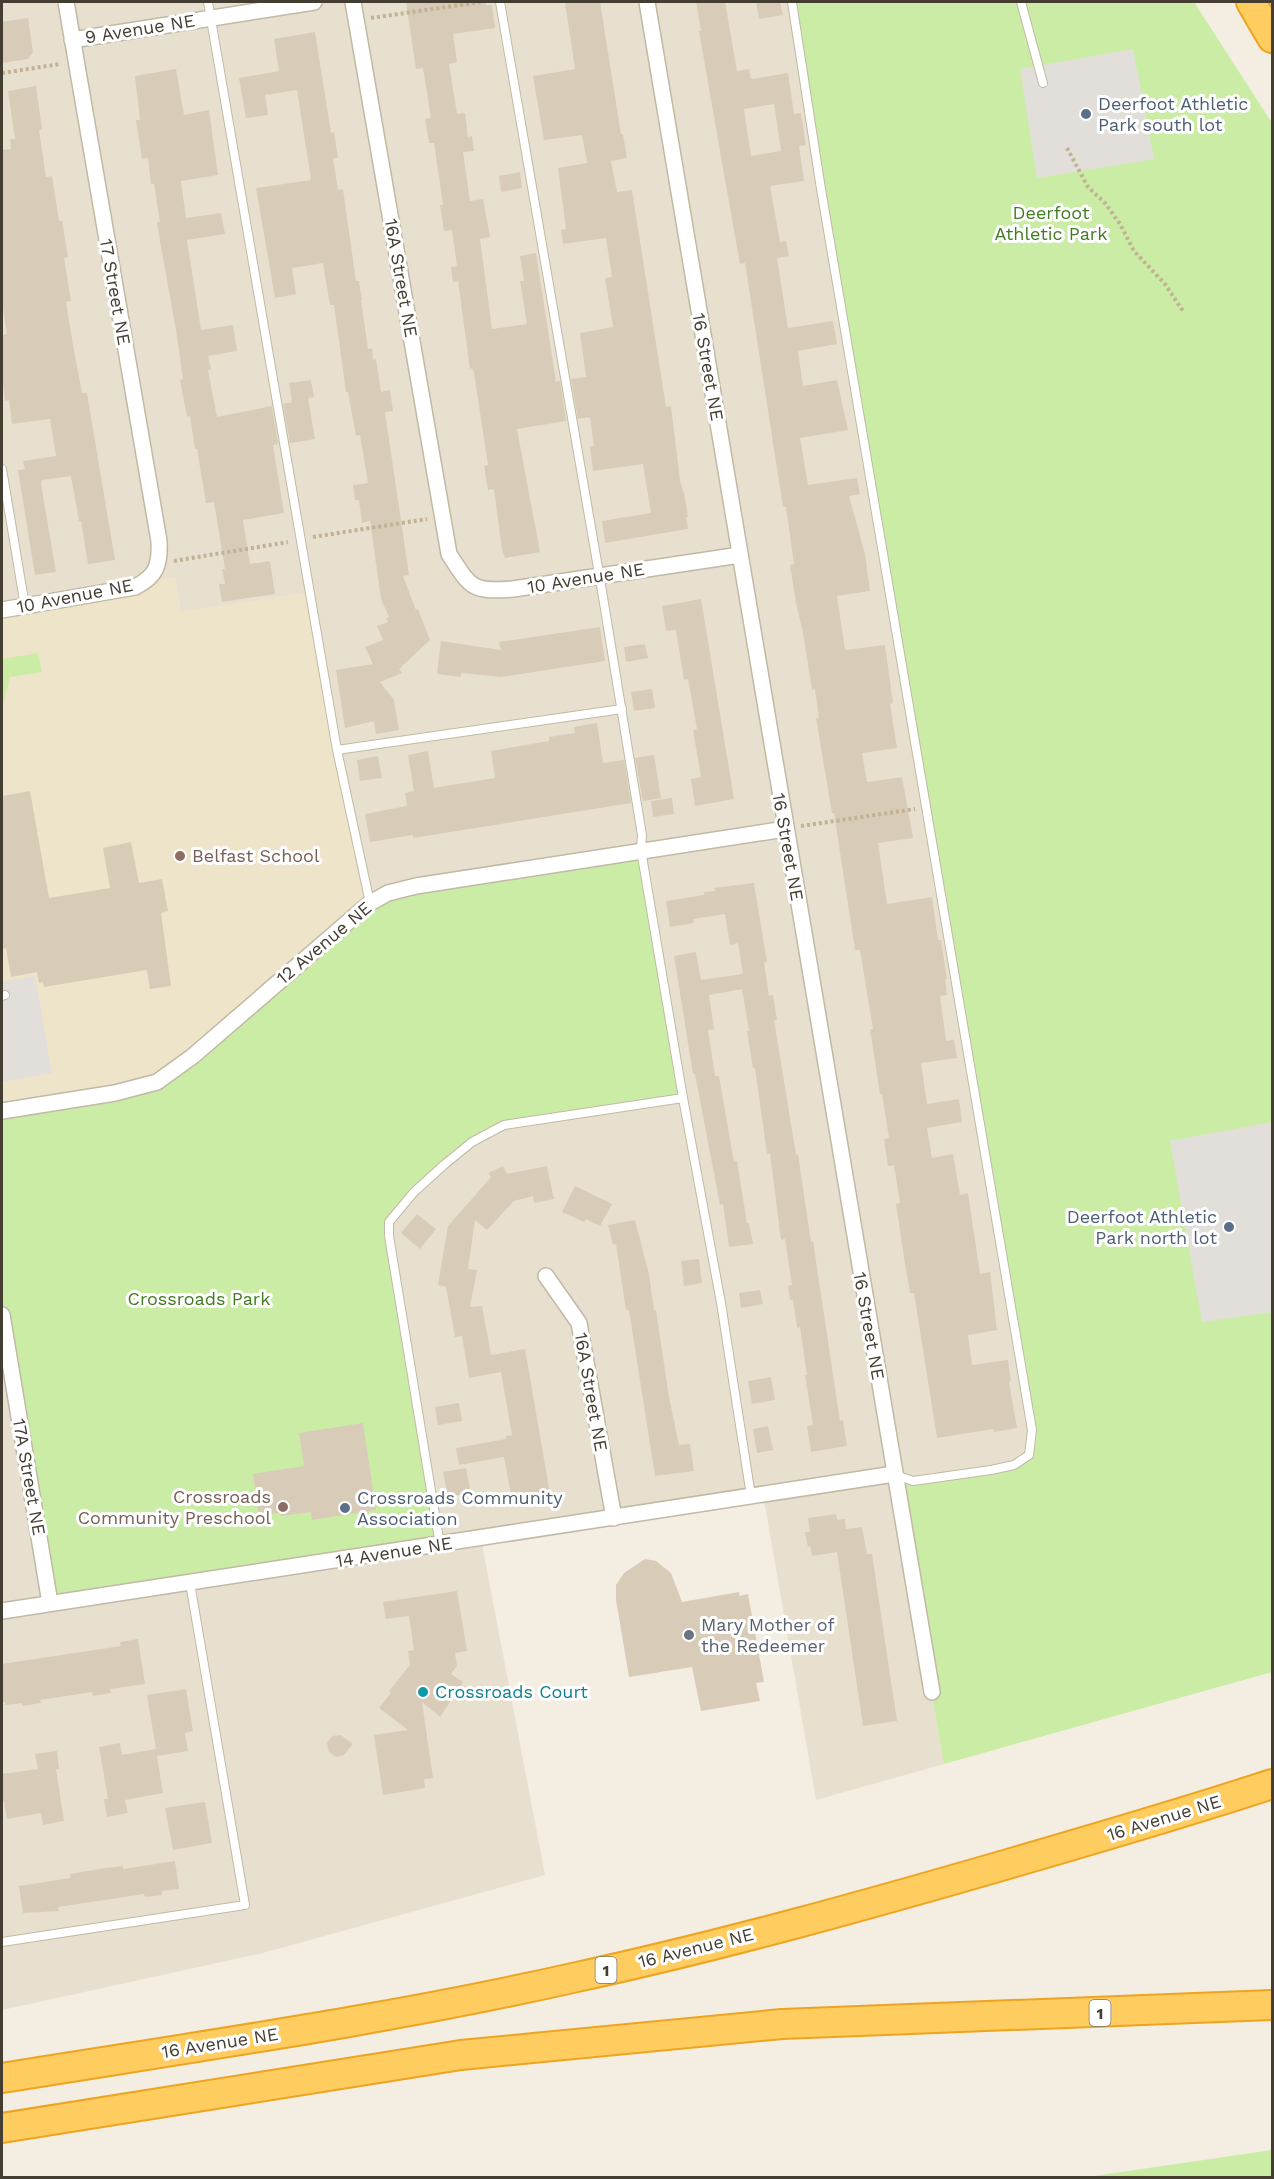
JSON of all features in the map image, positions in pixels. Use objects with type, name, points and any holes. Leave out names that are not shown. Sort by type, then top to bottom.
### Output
[{"type":"highway","points":[[1251,2],[1272,38]]},
{"type":"highway","name":"16 Avenue NE","points":[[2,2078],[350,2021],[577,1977],[765,1932],[922,1889],[1199,1808],[1272,1784]]},
{"type":"highway","name":"1","points":[[2,2128],[473,2053],[782,2024],[1272,2005]]},
{"type":"street","name":"17 Street NE","points":[[66,2],[159,541],[159,564],[148,580]]},
{"type":"street","name":"9 Avenue NE","points":[[72,40],[314,2]]},
{"type":"street","name":"16A Street NE","points":[[352,2],[449,554]]},
{"type":"street","name":"16 Street NE","points":[[647,2],[932,1692]]},
{"type":"street","name":"10 Avenue NE","points":[[449,554],[468,583],[488,591],[599,577],[740,555]]},
{"type":"street","name":"10 Avenue NE","points":[[2,610],[121,591],[148,580]]},
{"type":"street","name":"12 Avenue NE","points":[[2,1111],[115,1093],[157,1082],[193,1056],[370,903],[388,893],[416,886],[785,828]]},
{"type":"street","name":"16A Street NE","points":[[546,1276],[579,1323],[614,1518]]},
{"type":"street","name":"17A Street NE","points":[[2,1314],[50,1603]]},
{"type":"street","name":"14 Avenue NE","points":[[2,1611],[894,1474]]},
{"type":"lane","points":[[208,2],[337,750],[370,903]]},
{"type":"lane","points":[[500,2],[622,709],[642,835],[641,850],[682,1098],[721,1303],[752,1496]]},
{"type":"lane","points":[[792,2],[821,189],[925,808],[1030,1418],[1029,1455],[1014,1466],[914,1481],[894,1474]]},
{"type":"lane","points":[[1021,2],[1042,83]]},
{"type":"lane","points":[[2,469],[25,606]]},
{"type":"lane","points":[[337,750],[622,709]]},
{"type":"lane","points":[[440,1545],[389,1236],[389,1222],[414,1192],[445,1164],[472,1142],[504,1125],[682,1098]]},
{"type":"lane","points":[[2,1942],[245,1905],[190,1583]]},
{"type":"path","points":[[356,21],[481,2]]},
{"type":"path","points":[[2,73],[76,61]]},
{"type":"path","points":[[1066,148],[1088,186],[1120,224],[1134,251],[1165,284],[1183,311]]},
{"type":"path","points":[[785,828],[925,808]]},
{"type":"shaded area","points":[[2,2],[792,2],[1031,1443],[932,1692],[944,1764],[816,1800],[763,1494],[481,1539],[545,1875],[263,1953],[2,2010]]},
{"type":"shaded area","name":"Deerfoot Athletic Park south lot","points":[[1133,49],[1154,159],[1037,178],[1020,69]]},
{"type":"shaded area","name":"Belfast School","points":[[175,577],[181,612],[309,592],[370,903],[157,1082],[2,1111],[2,610]]},
{"type":"shaded area","points":[[35,976],[52,1073],[2,1082],[2,982]]},
{"type":"shaded area","name":"Deerfoot Athletic Park north lot","points":[[1272,1122],[1272,1312],[1202,1322],[1170,1141]]},
{"type":"green space","name":"Deerfoot Athletic Park","points":[[792,2],[1194,2],[1272,123],[1272,1672],[944,1764],[894,1474],[914,1481],[991,1470],[1029,1455],[1031,1443]]},
{"type":"green space","points":[[38,653],[42,672],[10,677],[2,708],[2,659]]},
{"type":"green space","name":"Crossroads Park","points":[[641,850],[683,1098],[504,1125],[445,1164],[389,1222],[440,1545],[50,1603],[2,1315],[2,1111],[157,1082],[388,893]]},
{"type":"green space","points":[[1272,2150],[1272,2177],[1087,2177]]},
{"type":"building","points":[[406,2],[485,2],[486,5],[492,5],[495,28],[453,34],[457,62],[449,64],[457,114],[465,113],[468,137],[472,136],[474,151],[463,152],[470,201],[483,199],[490,237],[480,239],[492,329],[527,324],[520,281],[524,281],[520,256],[536,253],[556,382],[560,381],[566,421],[517,429],[540,552],[505,558],[502,550],[494,489],[488,490],[484,466],[488,465],[474,373],[472,368],[470,369],[458,281],[453,282],[451,267],[457,266],[452,230],[444,231],[440,205],[443,205],[434,143],[429,143],[425,119],[431,118],[423,68],[416,69]]},
{"type":"building","points":[[565,2],[600,2],[621,134],[623,134],[627,158],[611,161],[617,192],[632,190],[666,407],[671,406],[680,480],[688,517],[686,517],[688,529],[605,543],[602,521],[651,513],[643,464],[593,471],[590,447],[594,446],[590,417],[578,419],[571,379],[586,377],[580,333],[613,327],[605,278],[612,277],[606,238],[563,244],[561,230],[566,229],[558,168],[587,163],[582,135],[544,140],[533,76],[575,69]]},
{"type":"building","points":[[696,2],[725,2],[737,71],[749,69],[751,79],[788,73],[794,114],[801,113],[806,145],[799,146],[804,181],[770,186],[780,242],[786,241],[789,256],[777,258],[788,328],[833,321],[837,344],[798,351],[803,386],[837,380],[848,430],[800,438],[808,485],[857,478],[860,494],[849,496],[865,554],[870,591],[837,596],[845,650],[885,645],[893,703],[890,704],[897,748],[862,753],[867,782],[902,777],[913,838],[878,843],[887,904],[932,897],[938,940],[941,940],[947,979],[945,979],[947,995],[940,996],[946,1041],[954,1040],[957,1058],[921,1063],[927,1104],[959,1099],[962,1122],[927,1128],[932,1158],[953,1154],[960,1195],[968,1193],[980,1274],[990,1272],[997,1330],[968,1335],[972,1365],[1008,1360],[1011,1381],[1009,1382],[1017,1428],[994,1432],[994,1429],[937,1438],[914,1293],[910,1293],[905,1264],[896,1204],[900,1203],[894,1165],[888,1166],[884,1139],[889,1138],[882,1094],[880,1094],[870,1029],[873,1029],[860,950],[855,950],[834,813],[832,813],[816,718],[819,718],[815,689],[812,690],[796,603],[790,565],[794,564],[786,507],[783,507],[745,263],[740,264],[699,31],[701,31]],"holes":[[[774,104],[781,151],[751,156],[744,109]]]},
{"type":"building","points":[[756,2],[780,2],[783,15],[759,19]]},
{"type":"building","points":[[28,18],[33,52],[28,59],[2,63],[2,22]]},
{"type":"building","points":[[315,32],[331,133],[334,132],[338,158],[333,158],[338,190],[343,189],[368,349],[372,348],[373,360],[376,359],[381,392],[390,390],[393,411],[385,412],[409,575],[403,576],[430,640],[399,669],[402,673],[380,682],[394,700],[399,730],[376,734],[374,721],[345,728],[336,670],[373,664],[365,647],[383,640],[377,626],[388,622],[386,618],[389,617],[381,599],[370,521],[362,523],[359,500],[355,500],[353,485],[368,483],[360,435],[356,436],[348,392],[346,392],[334,305],[330,305],[323,263],[292,268],[296,294],[275,298],[256,188],[311,180],[297,90],[265,95],[268,115],[246,118],[239,78],[279,71],[274,39]]},
{"type":"building","points":[[176,69],[184,115],[209,110],[218,175],[181,181],[186,218],[221,213],[225,234],[187,240],[201,330],[233,325],[237,351],[208,356],[211,369],[208,370],[217,417],[272,406],[278,444],[273,445],[284,513],[243,520],[250,564],[270,561],[275,594],[222,602],[219,584],[225,584],[222,569],[225,569],[214,502],[206,503],[190,416],[187,417],[180,380],[183,379],[176,330],[157,222],[160,222],[154,184],[151,184],[148,158],[142,159],[136,120],[140,120],[135,76]]},
{"type":"building","points":[[36,86],[42,129],[39,130],[46,177],[52,176],[59,221],[62,221],[68,257],[64,258],[71,301],[66,302],[74,351],[82,393],[87,393],[115,560],[88,564],[71,476],[42,480],[56,572],[35,575],[18,470],[25,469],[23,461],[56,456],[50,419],[12,424],[9,400],[5,401],[2,335],[7,334],[2,302],[2,150],[11,149],[10,139],[15,139],[8,91]]},
{"type":"building","points":[[520,172],[522,188],[501,192],[499,176]]},
{"type":"building","points":[[311,380],[314,397],[308,398],[315,439],[290,443],[283,404],[292,402],[289,383]]},
{"type":"building","points":[[701,599],[734,799],[695,806],[691,779],[701,777],[693,730],[697,729],[688,679],[684,680],[676,630],[666,631],[662,606]]},
{"type":"building","points":[[600,627],[605,661],[501,677],[461,673],[461,677],[437,674],[441,641],[501,650],[499,642]]},
{"type":"building","points":[[645,644],[648,658],[626,662],[624,647]]},
{"type":"building","points":[[652,689],[655,708],[634,711],[631,692]]},
{"type":"building","points":[[597,723],[603,763],[624,760],[631,803],[413,838],[413,835],[370,842],[365,814],[407,806],[405,793],[414,791],[408,755],[428,751],[434,788],[495,778],[491,751],[549,741],[549,737],[575,733],[574,727]]},
{"type":"building","points":[[654,755],[661,798],[643,801],[635,758]]},
{"type":"building","points":[[378,756],[382,778],[360,781],[357,760]]},
{"type":"building","points":[[30,791],[49,898],[110,888],[103,848],[131,842],[139,883],[162,879],[168,911],[161,913],[171,986],[150,989],[147,970],[44,987],[43,982],[39,983],[37,972],[11,977],[6,948],[2,949],[2,796]]},
{"type":"building","points":[[672,798],[674,814],[653,817],[651,801]]},
{"type":"building","points":[[754,883],[767,962],[764,962],[769,996],[773,995],[777,1020],[774,1020],[796,1155],[798,1154],[811,1242],[813,1241],[840,1421],[843,1420],[847,1446],[811,1452],[807,1426],[813,1425],[800,1327],[797,1328],[793,1300],[790,1300],[788,1286],[792,1285],[785,1239],[781,1240],[770,1153],[767,1154],[742,989],[709,995],[714,1029],[708,1030],[715,1076],[719,1076],[734,1162],[737,1161],[747,1223],[749,1223],[753,1244],[729,1247],[723,1204],[720,1205],[695,1074],[693,1074],[674,956],[696,952],[701,980],[743,974],[738,943],[730,945],[725,914],[693,919],[694,923],[670,927],[666,901],[704,895],[704,892],[715,891],[714,888]]},
{"type":"building","points":[[503,1166],[507,1174],[547,1166],[554,1199],[534,1203],[533,1196],[514,1201],[487,1230],[475,1220],[468,1269],[477,1270],[470,1307],[482,1306],[491,1355],[525,1349],[550,1494],[512,1500],[504,1457],[459,1465],[456,1448],[506,1439],[506,1436],[512,1435],[501,1372],[469,1378],[462,1336],[455,1337],[446,1287],[438,1285],[448,1226],[491,1177],[488,1173]]},
{"type":"building","points":[[575,1186],[612,1204],[600,1226],[562,1212]]},
{"type":"building","points":[[417,1214],[436,1229],[420,1249],[401,1233]]},
{"type":"building","points":[[635,1220],[649,1274],[679,1445],[690,1444],[694,1471],[655,1476],[629,1310],[626,1310],[616,1244],[613,1245],[608,1225]]},
{"type":"building","points":[[699,1259],[702,1283],[684,1286],[681,1261]]},
{"type":"building","points":[[760,1290],[763,1304],[741,1308],[739,1293]]},
{"type":"building","points":[[771,1377],[775,1400],[752,1404],[748,1381]]},
{"type":"building","points":[[459,1403],[462,1421],[438,1425],[435,1407]]},
{"type":"building","points":[[363,1423],[376,1510],[312,1520],[311,1512],[259,1516],[253,1474],[304,1466],[299,1433]]},
{"type":"building","points":[[768,1426],[773,1450],[757,1453],[753,1429]]},
{"type":"building","points":[[466,1468],[471,1493],[448,1497],[443,1472]]},
{"type":"building","points":[[836,1514],[837,1520],[845,1519],[846,1529],[862,1527],[867,1554],[872,1554],[897,1721],[863,1726],[837,1552],[812,1556],[810,1546],[808,1547],[805,1532],[810,1532],[808,1518]]},
{"type":"building","name":"Mary Mother of the Redeemer","points":[[645,1559],[656,1561],[671,1573],[682,1602],[739,1592],[740,1596],[748,1594],[764,1682],[756,1683],[760,1701],[701,1711],[692,1667],[629,1677],[616,1600],[616,1585],[624,1573]]},
{"type":"building","name":"Crossroads Court","points":[[457,1591],[467,1651],[455,1653],[457,1666],[451,1674],[463,1682],[440,1717],[422,1702],[433,1778],[424,1779],[425,1788],[383,1795],[374,1735],[408,1730],[379,1708],[391,1693],[389,1691],[410,1665],[408,1651],[414,1650],[409,1616],[386,1619],[383,1602]]},
{"type":"building","points":[[138,1639],[145,1684],[110,1689],[111,1693],[93,1696],[92,1692],[40,1700],[41,1703],[23,1706],[22,1703],[5,1705],[5,1702],[2,1702],[2,1664],[121,1646],[120,1642]]},
{"type":"building","points":[[186,1689],[193,1731],[185,1733],[188,1751],[157,1756],[163,1793],[125,1800],[128,1813],[107,1817],[104,1799],[108,1799],[99,1747],[120,1743],[122,1755],[156,1749],[147,1695]]},
{"type":"building","points":[[341,1735],[353,1744],[344,1755],[336,1757],[329,1752],[327,1743],[332,1736]]},
{"type":"building","points":[[57,1751],[59,1769],[56,1769],[64,1821],[43,1825],[41,1813],[7,1819],[4,1801],[2,1801],[2,1774],[38,1769],[35,1754]]},
{"type":"building","points":[[205,1802],[212,1843],[173,1850],[165,1808]]},
{"type":"building","points":[[175,1861],[179,1889],[162,1891],[162,1895],[145,1897],[144,1894],[58,1907],[59,1911],[23,1913],[19,1886],[71,1878],[70,1874],[105,1868],[123,1866],[123,1869]]},
{"type":"place","name":"Deerfoot Athletic Park south lot","points":[[1086,114]]},
{"type":"place","name":"Belfast School","points":[[180,856]]},
{"type":"place","name":"Deerfoot Athletic Park north lot","points":[[1229,1227]]},
{"type":"place","name":"Crossroads Community Preschool","points":[[283,1507]]},
{"type":"place","name":"Crossroads Community Association","points":[[345,1508]]},
{"type":"place","name":"Mary Mother of the Redeemer","points":[[689,1635]]},
{"type":"place","name":"Crossroads Court","points":[[423,1692]]}]
